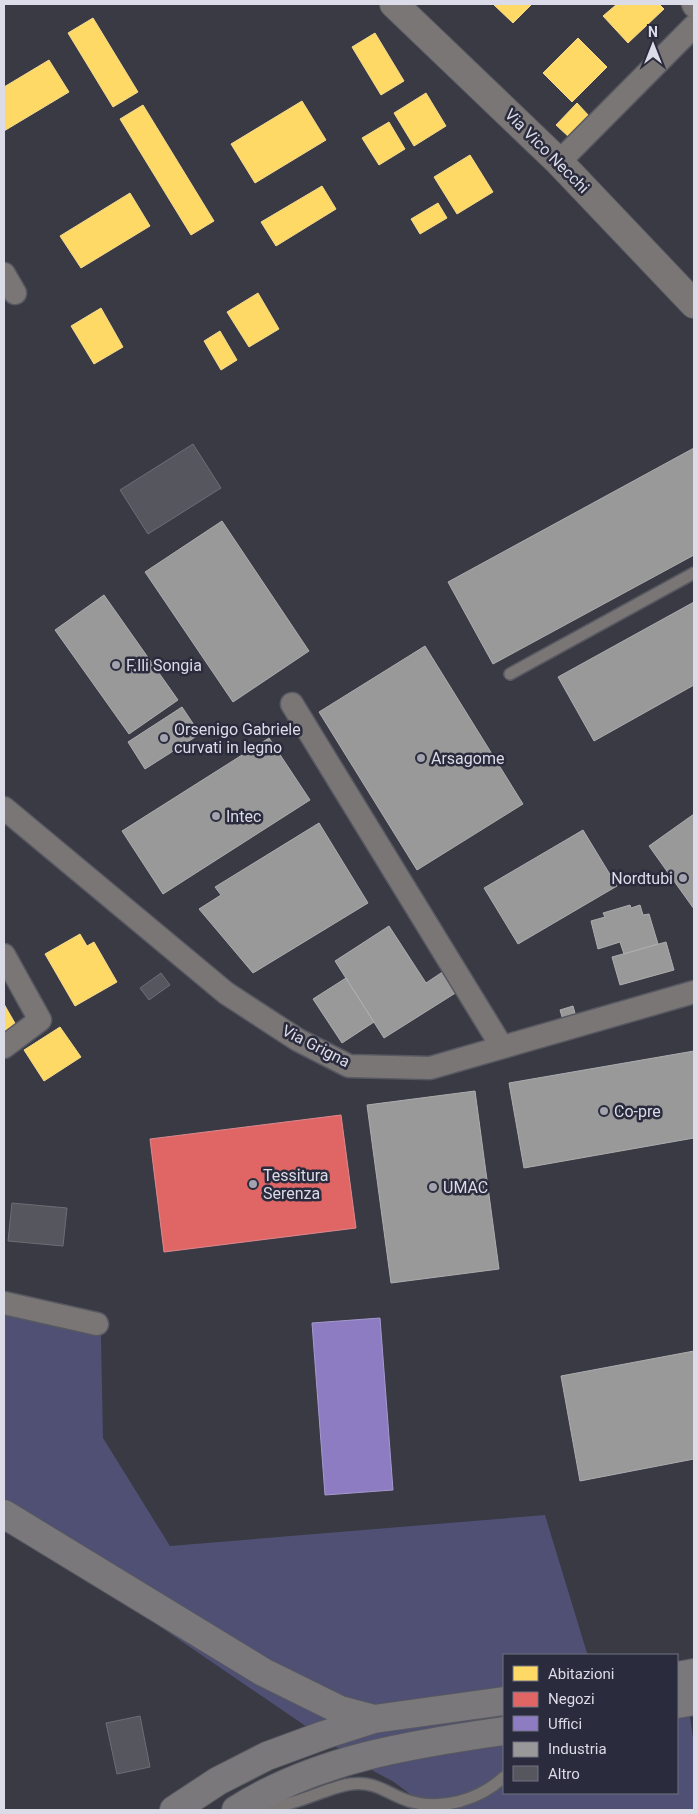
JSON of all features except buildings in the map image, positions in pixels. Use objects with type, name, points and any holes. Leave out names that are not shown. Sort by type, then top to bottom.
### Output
[{"type":"main road","points":[[4,1514],[263,1672],[340,1710],[374,1719]]},
{"type":"main road","points":[[678,1676],[694,1673]]},
{"type":"main road","points":[[174,1810],[218,1781],[268,1756],[374,1719],[503,1701]]},
{"type":"main road","points":[[678,1704],[694,1701]]},
{"type":"main road","points":[[243,1806],[328,1766],[384,1751],[503,1731]]},
{"type":"street","name":"Via Vico Necchi","points":[[394,4],[559,162],[694,304]]},
{"type":"street","points":[[559,162],[694,26]]},
{"type":"street","points":[[292,704],[502,1046]]},
{"type":"street","name":"Via Grigna","points":[[4,808],[226,993],[298,1040],[350,1066],[430,1068],[694,992]]},
{"type":"street","points":[[4,954],[40,1020],[4,1047]]},
{"type":"street","points":[[4,1303],[97,1324]]},
{"type":"lane","points":[[510,674],[694,573]]},
{"type":"lane","points":[[243,1806],[291,1803],[348,1784],[364,1783],[382,1787],[407,1805],[452,1804],[476,1797],[503,1778]]},
{"type":"shaded area","points":[[4,1313],[101,1336],[103,1438],[170,1546],[545,1515],[588,1654],[503,1654],[503,1794],[678,1794],[678,1710],[690,1717],[694,1745],[694,1810],[431,1810],[394,1782],[364,1766],[4,1520]]},
{"type":"place","name":"F.lli Songia","points":[[116,665]]},
{"type":"place","name":"Orsenigo Gabriele curvati in legno","points":[[164,738]]},
{"type":"place","name":"Arsagome","points":[[421,758]]},
{"type":"place","name":"Intec","points":[[216,816]]},
{"type":"place","name":"Nordtubi","points":[[683,878]]},
{"type":"place","name":"Co-pre","points":[[604,1111]]},
{"type":"place","name":"Tessitura Serenza","points":[[253,1184]]},
{"type":"place","name":"UMAC","points":[[433,1187]]}]
